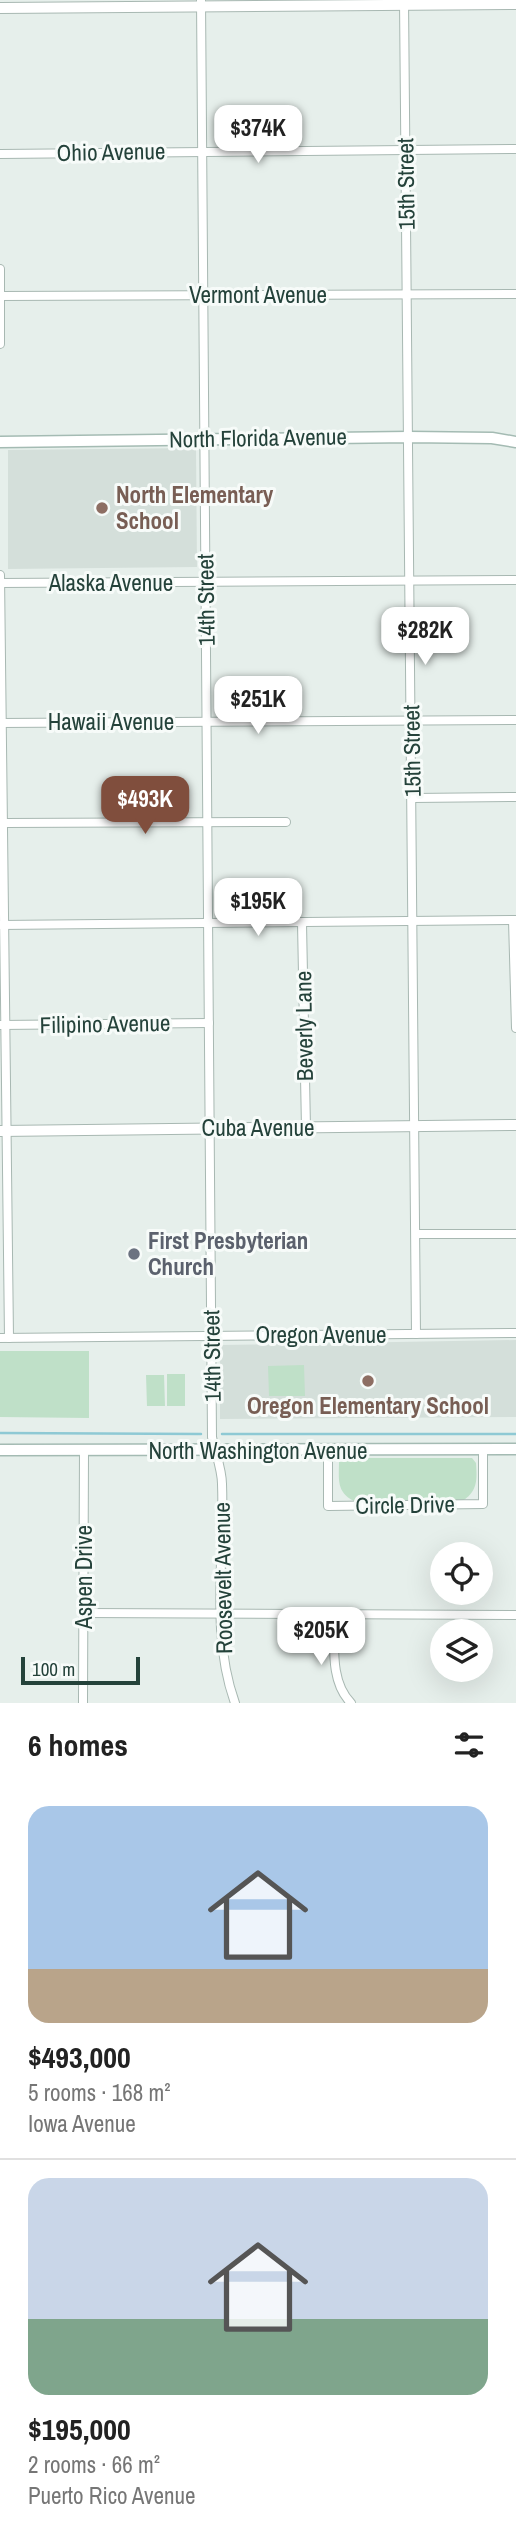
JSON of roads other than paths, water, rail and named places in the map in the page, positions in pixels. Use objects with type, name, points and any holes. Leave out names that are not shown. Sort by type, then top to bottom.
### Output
[{"type":"main road","name":"North Florida Avenue","points":[[0,442],[409,437],[492,438],[516,442]]},
{"type":"main road","name":"North Washington Avenue","points":[[0,1450],[516,1449]]},
{"type":"street","name":"15th Street","points":[[404,2],[416,1334]]},
{"type":"street","points":[[0,8],[201,3],[516,4]]},
{"type":"street","name":"14th Street","points":[[201,3],[209,1129],[215,1451]]},
{"type":"street","name":"Ohio Avenue","points":[[0,154],[516,149]]},
{"type":"street","points":[[0,269],[0,344]]},
{"type":"street","name":"Vermont Avenue","points":[[0,296],[516,294]]},
{"type":"street","points":[[0,575],[4,822],[2,1025],[5,1338]]},
{"type":"street","name":"Alaska Avenue","points":[[0,583],[516,580]]},
{"type":"street","name":"Hawaii Avenue","points":[[1,723],[516,720]]},
{"type":"street","points":[[413,798],[516,797]]},
{"type":"street","points":[[4,822],[286,822]]},
{"type":"street","points":[[2,925],[515,920],[516,1028]]},
{"type":"street","name":"Beverly Lane","points":[[302,923],[306,1128]]},
{"type":"street","name":"Filipino Avenue","points":[[2,1025],[209,1023]]},
{"type":"street","name":"Cuba Avenue","points":[[3,1131],[516,1125]]},
{"type":"street","points":[[416,1234],[516,1234]]},
{"type":"street","name":"Oregon Avenue","points":[[5,1338],[516,1333]]},
{"type":"street","name":"Aspen Drive","points":[[83,1703],[84,1450]]},
{"type":"street","name":"Circle Drive","points":[[328,1451],[328,1506],[483,1504],[483,1450]]},
{"type":"street","name":"Roosevelt Avenue","points":[[215,1451],[222,1481],[221,1613],[224,1674],[235,1703]]},
{"type":"street","points":[[84,1613],[516,1615]]},
{"type":"street","points":[[334,1614],[335,1664],[340,1692],[351,1703]]},
{"type":"waterway","points":[[0,1433],[201,1434]]},
{"type":"waterway","points":[[222,1434],[516,1434]]},
{"type":"place","name":"North Elementary School","points":[[102,508]]},
{"type":"place","name":"First Presbyterian Church","points":[[134,1254]]},
{"type":"place","name":"Oregon Elementary School","points":[[368,1381]]}]
